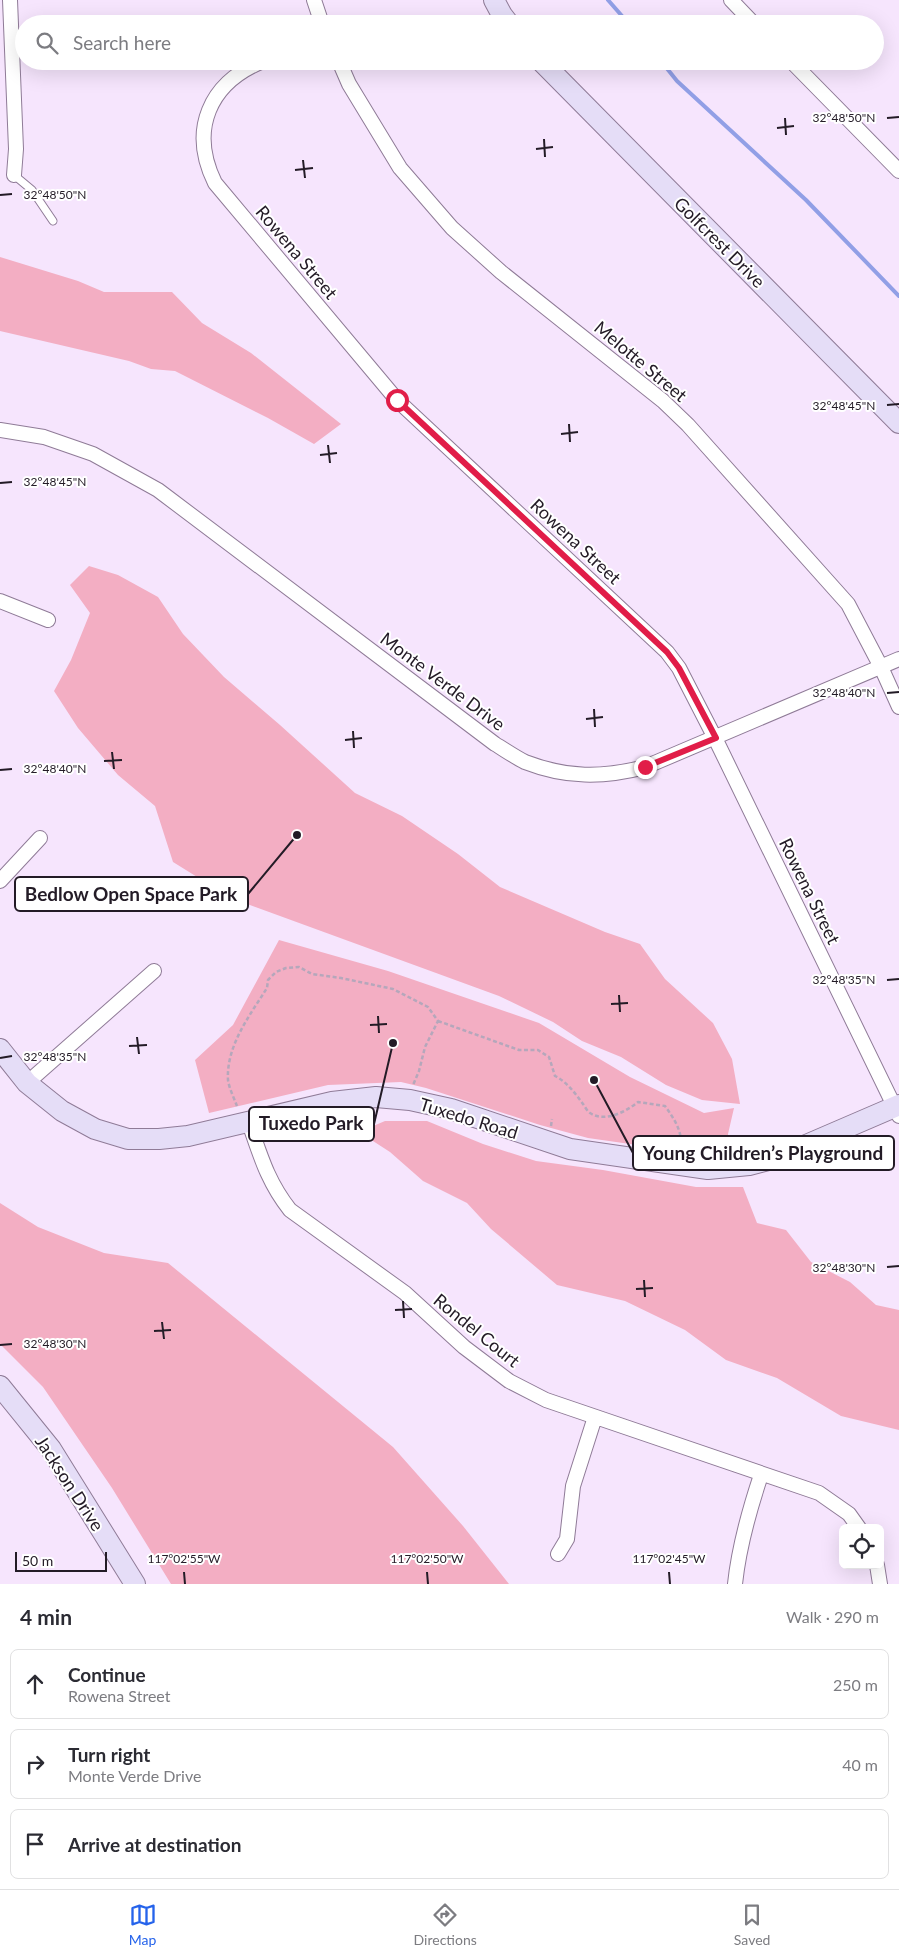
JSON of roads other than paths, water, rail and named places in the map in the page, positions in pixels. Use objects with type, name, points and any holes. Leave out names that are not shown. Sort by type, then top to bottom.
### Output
[{"type":"street","points":[[314,0],[319,15]]},
{"type":"street","points":[[494,0],[502,15]]},
{"type":"street","points":[[731,0],[745,15]]},
{"type":"street","points":[[7,4],[16,148],[14,175]]},
{"type":"street","name":"Rowena Street","points":[[243,70],[227,83],[216,97],[205,124],[204,148],[206,160],[215,183],[397,400],[667,652],[679,668],[716,738],[897,1109]]},
{"type":"street","name":"Melotte Street","points":[[343,70],[349,84],[400,168],[452,228],[501,272],[664,401],[688,425],[848,604],[881,667],[899,707]]},
{"type":"street","name":"Golfcrest Drive","points":[[550,70],[899,423]]},
{"type":"street","points":[[800,70],[899,171]]},
{"type":"street","name":"Monte Verde Drive","points":[[0,430],[44,437],[94,454],[158,490],[495,744],[524,761],[563,774],[586,776],[626,772],[645,767],[899,659]]},
{"type":"street","points":[[0,601],[48,620]]},
{"type":"street","points":[[0,881],[40,838]]},
{"type":"street","points":[[27,1083],[154,971]]},
{"type":"street","name":"Tuxedo Road","points":[[0,1049],[27,1083],[62,1111],[95,1129],[128,1139],[159,1139],[188,1136],[243,1113],[376,1097],[410,1100],[451,1109],[570,1149],[708,1169],[749,1166],[776,1158],[897,1109]]},
{"type":"street","name":"Rondel Court","points":[[243,1113],[268,1176],[290,1210],[405,1293],[464,1347],[509,1381],[546,1400],[761,1475],[819,1493],[849,1514],[856,1524]]},
{"type":"street","name":"Jackson Drive","points":[[0,1386],[50,1449],[135,1584]]},
{"type":"street","points":[[558,1554],[567,1539],[573,1486],[595,1417]]},
{"type":"street","points":[[735,1584],[738,1558],[748,1516],[761,1475]]},
{"type":"street","points":[[878,1569],[880,1584]]},
{"type":"lane","points":[[14,175],[32,190],[54,221]]},
{"type":"waterway","points":[[608,0],[621,15]]},
{"type":"waterway","points":[[668,70],[677,81],[806,200],[899,296]]},
{"type":"place","name":"Bedlow Open Space Park","points":[[297,835]]},
{"type":"place","name":"Tuxedo Park","points":[[393,1043]]},
{"type":"place","name":"Young Children’s Playground","points":[[594,1080]]}]
